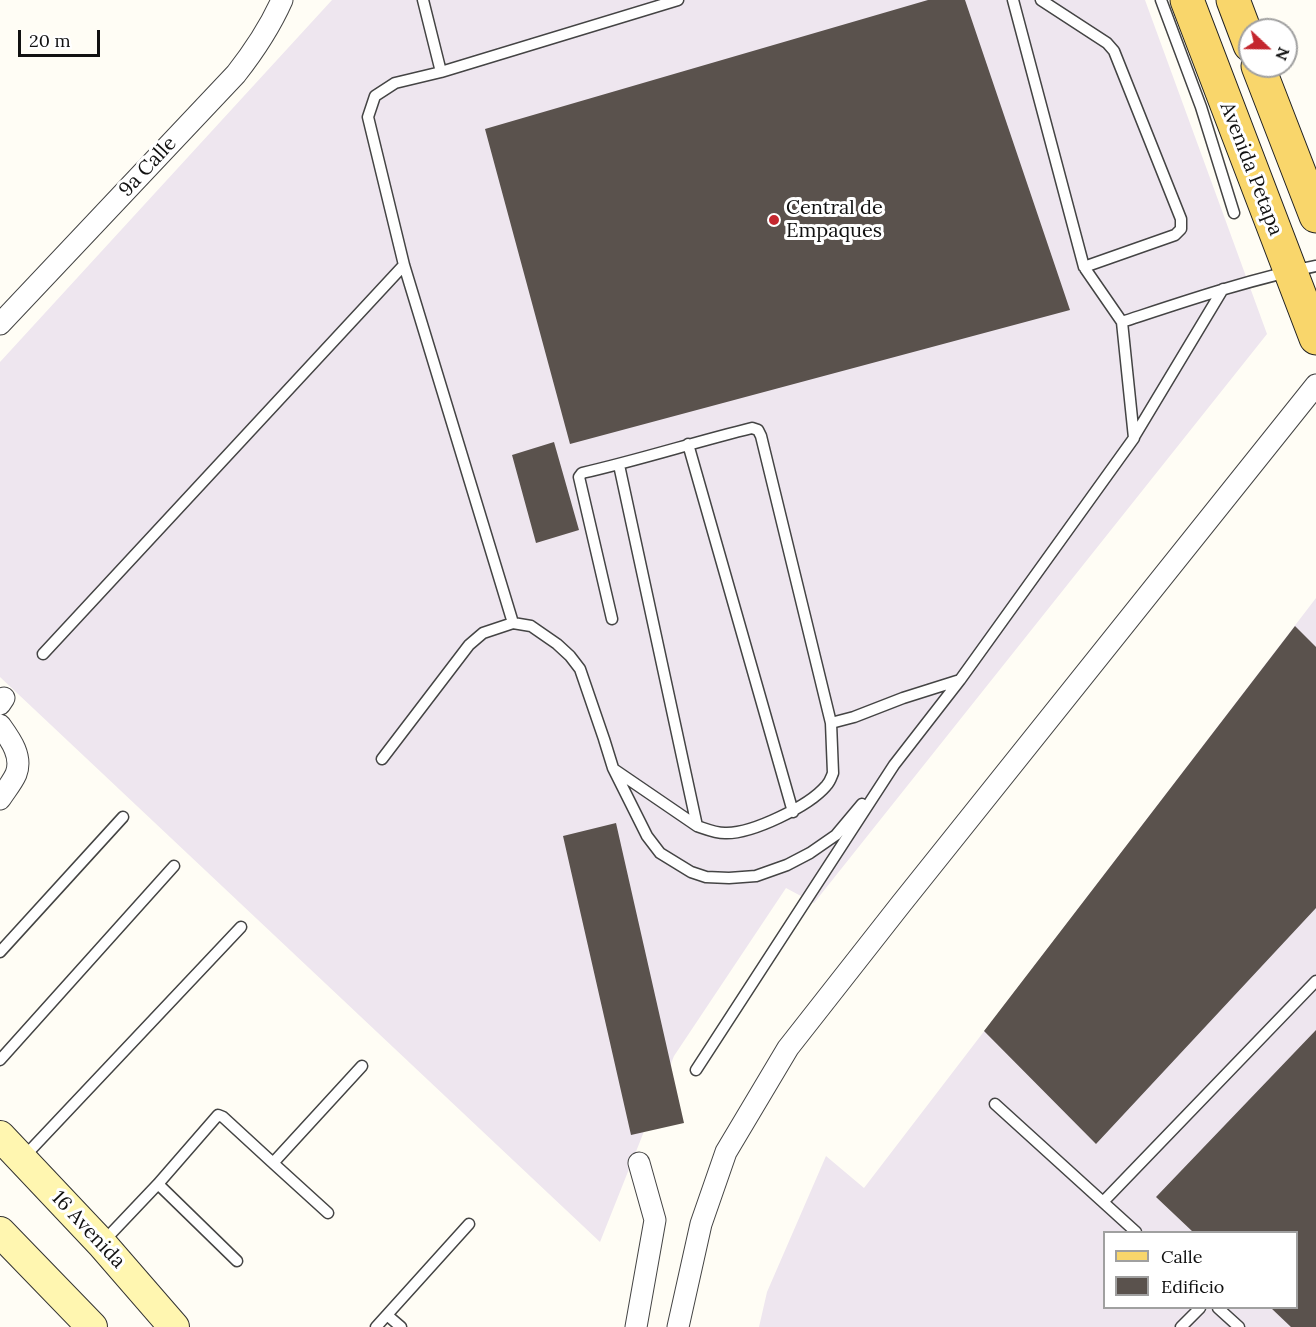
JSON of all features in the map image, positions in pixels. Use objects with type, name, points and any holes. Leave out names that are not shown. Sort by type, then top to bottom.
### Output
[{"type":"main road","name":"Avenida Petapa","points":[[1187,0],[1303,268],[1316,338]]},
{"type":"main road","points":[[1233,0],[1240,18]]},
{"type":"main road","points":[[1263,78],[1316,216]]},
{"type":"main road","name":"16 Avenida","points":[[0,1136],[102,1244],[174,1327]]},
{"type":"main road","points":[[0,1232],[92,1327]]},
{"type":"street","name":"9a Calle","points":[[0,324],[236,74],[274,19],[282,0]]},
{"type":"street","points":[[678,1327],[701,1224],[726,1152],[788,1048],[1316,384]]},
{"type":"street","points":[[0,725],[13,744],[18,758],[16,773],[0,799]]},
{"type":"street","points":[[636,1327],[655,1220],[639,1163]]},
{"type":"lane","points":[[423,0],[441,72]]},
{"type":"lane","points":[[513,623],[404,265],[368,117],[375,96],[395,83],[441,72],[678,0]]},
{"type":"lane","points":[[1013,0],[1084,267],[1122,322],[1134,438]]},
{"type":"lane","points":[[1041,0],[1107,43],[1113,51],[1181,219],[1181,229],[1174,235],[1084,267]]},
{"type":"lane","points":[[1161,0],[1201,107],[1234,213]]},
{"type":"lane","points":[[43,654],[404,265]]},
{"type":"lane","points":[[1122,322],[1223,289],[1303,268]]},
{"type":"lane","points":[[382,759],[469,645],[483,633],[513,623],[531,626],[570,656],[580,669],[613,768],[647,836],[660,853],[692,872],[717,878],[756,876],[787,865],[810,853],[836,835],[960,680],[1134,438],[1223,289]]},
{"type":"lane","points":[[612,619],[579,477],[582,473],[753,428],[758,430],[831,723],[833,773],[830,780],[825,787],[793,812],[753,827],[728,833],[697,826],[613,768]]},
{"type":"lane","points":[[688,444],[793,812]]},
{"type":"lane","points":[[619,465],[697,826]]},
{"type":"lane","points":[[831,723],[960,680]]},
{"type":"lane","points":[[696,1070],[894,765]]},
{"type":"lane","points":[[0,952],[123,817]]},
{"type":"lane","points":[[0,1059],[174,866]]},
{"type":"lane","points":[[22,1159],[241,927]]},
{"type":"lane","points":[[1103,1203],[1316,981]]},
{"type":"lane","points":[[273,1163],[362,1066]]},
{"type":"lane","points":[[995,1104],[1134,1231]]},
{"type":"lane","points":[[102,1244],[218,1115],[223,1117],[328,1213]]},
{"type":"lane","points":[[158,1184],[237,1261]]},
{"type":"lane","points":[[376,1327],[469,1224]]},
{"type":"lane","points":[[1181,1327],[1199,1309]]},
{"type":"lane","points":[[1219,1309],[1239,1327]]},
{"type":"lane","points":[[387,1315],[401,1327]]},
{"type":"shaded area","points":[[332,0],[1145,0],[1267,334],[814,903],[786,888],[674,1056],[600,1242],[0,677],[0,362]]},
{"type":"shaded area","points":[[1316,598],[1316,1327],[759,1327],[767,1292],[826,1156],[864,1188]]},
{"type":"building","name":"Central de Empaques","points":[[928,0],[965,0],[1070,310],[570,444],[485,129]]},
{"type":"building","points":[[554,442],[579,530],[536,543],[512,455]]},
{"type":"building","points":[[1295,626],[1316,647],[1316,908],[1096,1144],[984,1031]]},
{"type":"building","points":[[616,823],[684,1123],[631,1135],[563,836]]},
{"type":"building","points":[[1316,1030],[1316,1327],[1291,1327],[1272,1309],[1298,1309],[1298,1231],[1192,1231],[1156,1197]]},
{"type":"place","name":"Central de Empaques","points":[[774,220]]}]
